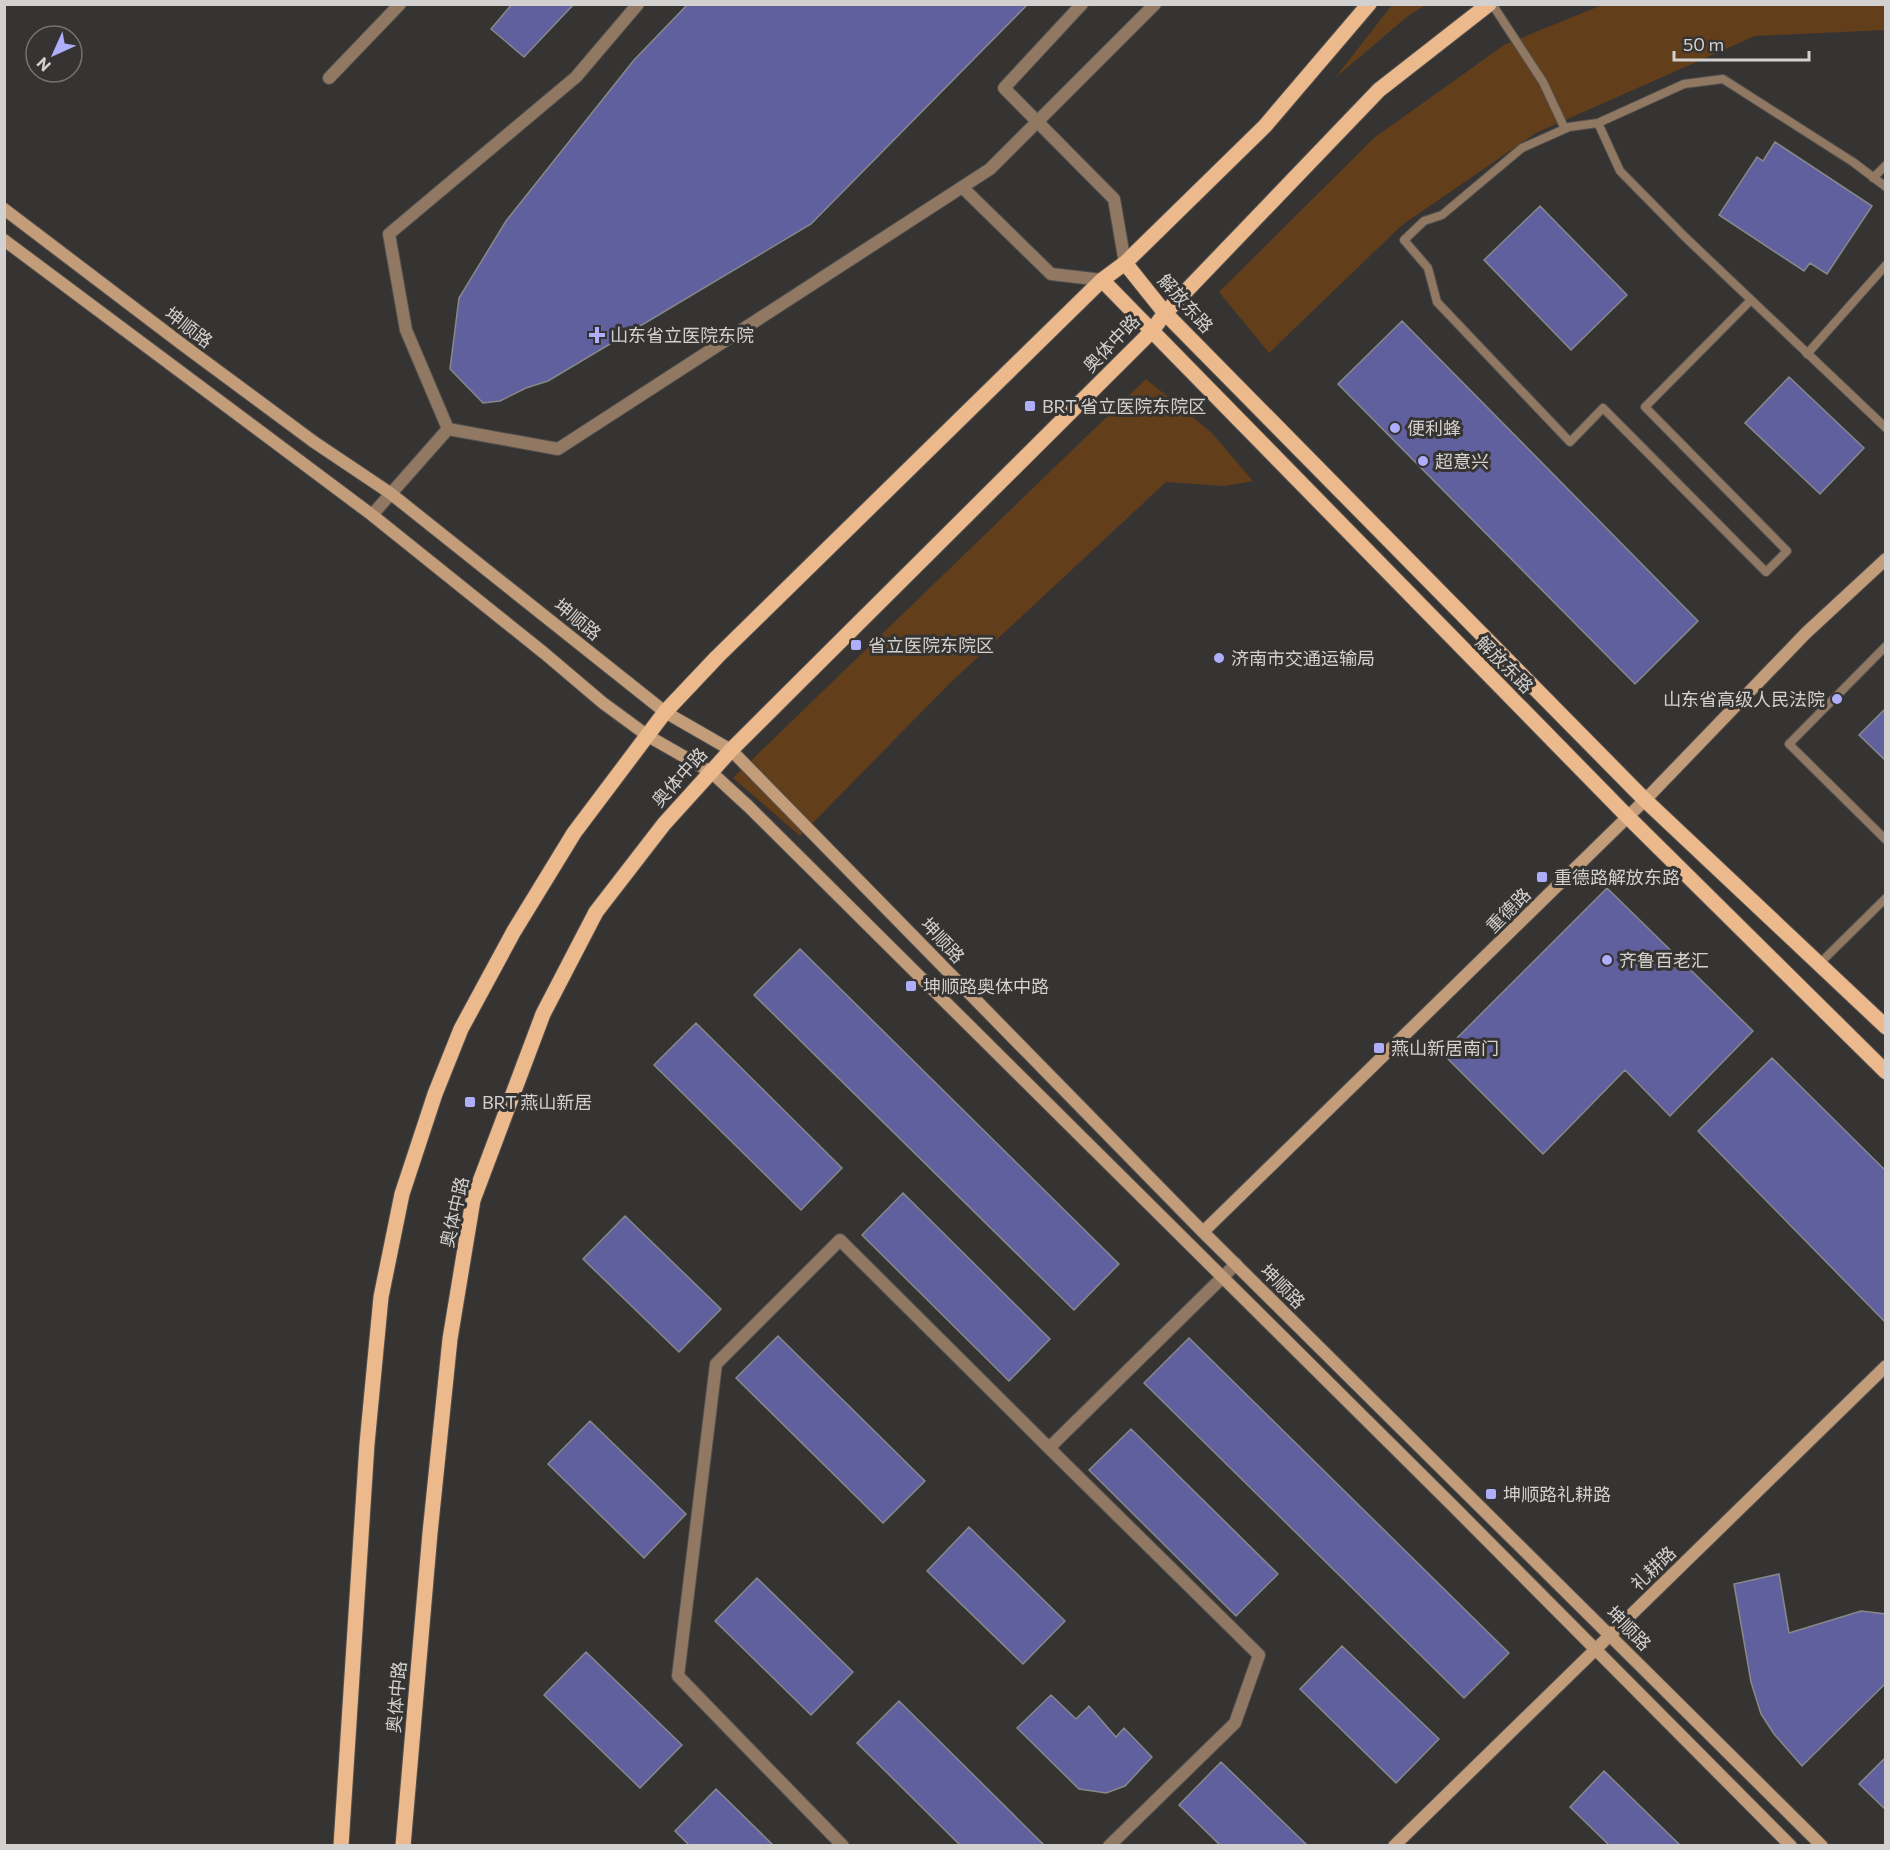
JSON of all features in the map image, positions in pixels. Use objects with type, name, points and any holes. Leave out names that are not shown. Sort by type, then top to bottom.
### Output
[{"type":"main road","points":[[341,1845],[367,1444],[381,1297],[402,1194],[435,1094],[461,1029],[514,931],[574,833],[665,712],[726,649],[1102,280],[1125,263],[1265,126],[1369,4]]},
{"type":"main road","name":"奥体中路","points":[[403,1845],[450,1339],[473,1200],[543,1014],[596,912],[664,824],[731,750],[1150,332],[1379,90],[1490,4]]},
{"type":"main road","name":"解放东路","points":[[1125,263],[1166,313],[1645,801],[1886,1027]]},
{"type":"main road","name":"解放东路","points":[[1102,280],[1150,332],[1628,817],[1886,1072]]},
{"type":"street","points":[[329,78],[400,4]]},
{"type":"street","points":[[448,429],[406,330],[389,234],[576,78],[638,4]]},
{"type":"street","points":[[1082,4],[1004,88],[1114,199],[1125,263]]},
{"type":"street","points":[[448,429],[558,449],[990,169],[1155,4]]},
{"type":"street","points":[[962,187],[1051,274],[1102,280]]},
{"type":"street","name":"坤顺路","points":[[4,208],[314,442],[390,493],[665,712],[731,750],[1203,1232],[1822,1845]]},
{"type":"street","name":"坤顺路","points":[[4,240],[372,515],[544,652],[603,703],[648,736],[711,772],[748,806],[1791,1845]]},
{"type":"street","points":[[372,515],[448,429]]},
{"type":"street","name":"重德路","points":[[1203,1232],[1645,801],[1806,633],[1886,559]]},
{"type":"street","points":[[843,1845],[678,1676],[716,1364],[840,1240],[1259,1655],[1235,1723],[1109,1845]]},
{"type":"street","points":[[1048,1448],[1236,1264]]},
{"type":"street","name":"礼耕路","points":[[1394,1845],[1886,1366]]},
{"type":"lane","points":[[1490,4],[1543,81],[1565,129]]},
{"type":"lane","points":[[1751,300],[1645,407],[1787,551],[1766,572],[1603,408],[1570,442],[1437,302],[1428,268],[1404,240],[1424,221],[1442,215],[1522,148],[1565,129],[1598,123],[1684,84],[1723,79],[1852,162],[1886,187]]},
{"type":"lane","points":[[1598,123],[1620,171],[1886,428]]},
{"type":"lane","points":[[1873,178],[1886,165]]},
{"type":"lane","points":[[1807,354],[1886,265]]},
{"type":"lane","points":[[1886,646],[1789,744],[1886,840]]},
{"type":"lane","points":[[1819,964],[1886,898]]},
{"type":"shaded area","points":[[1392,5],[1426,5],[1409,15],[1335,78]]},
{"type":"shaded area","points":[[1602,5],[1885,5],[1885,30],[1755,36],[1536,133],[1402,225],[1269,353],[1219,292],[1374,138],[1504,45]]},
{"type":"shaded area","points":[[1146,379],[1211,432],[1253,481],[1224,486],[1166,482],[949,684],[800,836],[733,778]]},
{"type":"building","points":[[512,4],[574,4],[524,57],[491,29]]},
{"type":"building","points":[[688,4],[1028,4],[811,224],[548,381],[526,388],[500,401],[483,403],[450,369],[459,298],[506,221],[634,60]]},
{"type":"building","points":[[1775,142],[1872,206],[1827,274],[1810,263],[1804,271],[1719,215],[1757,157],[1763,161]]},
{"type":"building","points":[[1540,206],[1627,295],[1571,350],[1484,260]]},
{"type":"building","points":[[1402,321],[1698,621],[1635,684],[1338,384]]},
{"type":"building","points":[[1789,377],[1864,448],[1820,494],[1745,423]]},
{"type":"building","points":[[1886,708],[1886,761],[1859,735]]},
{"type":"building","name":"齐鲁百老汇","points":[[1607,888],[1753,1031],[1670,1116],[1625,1070],[1543,1154],[1442,1053]]},
{"type":"building","points":[[800,949],[1119,1264],[1074,1310],[754,995]]},
{"type":"building","points":[[696,1023],[842,1168],[801,1210],[654,1065]]},
{"type":"building","points":[[1772,1058],[1886,1171],[1886,1323],[1698,1131]]},
{"type":"building","points":[[903,1193],[1050,1339],[1009,1381],[862,1235]]},
{"type":"building","points":[[625,1216],[721,1309],[679,1352],[583,1259]]},
{"type":"building","points":[[778,1336],[925,1481],[883,1523],[736,1378]]},
{"type":"building","points":[[1189,1338],[1509,1653],[1464,1698],[1144,1383]]},
{"type":"building","points":[[590,1421],[686,1514],[644,1558],[548,1464]]},
{"type":"building","points":[[1131,1429],[1278,1574],[1236,1616],[1089,1470]]},
{"type":"building","points":[[969,1527],[1065,1621],[1023,1664],[927,1571]]},
{"type":"building","points":[[1779,1574],[1789,1633],[1861,1611],[1886,1614],[1886,1683],[1802,1766],[1774,1734],[1761,1714],[1751,1682],[1734,1584]]},
{"type":"building","points":[[757,1578],[853,1672],[811,1715],[715,1621]]},
{"type":"building","points":[[1342,1646],[1439,1739],[1396,1783],[1300,1689]]},
{"type":"building","points":[[586,1652],[682,1745],[640,1788],[544,1695]]},
{"type":"building","points":[[1051,1695],[1076,1719],[1089,1706],[1116,1737],[1124,1728],[1152,1757],[1125,1786],[1106,1793],[1079,1789],[1017,1728]]},
{"type":"building","points":[[899,1701],[1044,1845],[960,1845],[857,1743]]},
{"type":"building","points":[[1886,1757],[1886,1810],[1859,1784]]},
{"type":"building","points":[[1221,1762],[1307,1845],[1220,1845],[1179,1805]]},
{"type":"building","points":[[1604,1771],[1680,1845],[1609,1845],[1570,1807]]},
{"type":"building","points":[[716,1789],[773,1845],[689,1845],[675,1831]]},
{"type":"place","name":"山东省立医院东院","points":[[597,335]]},
{"type":"place","name":"BRT 省立医院东院区","points":[[1030,406]]},
{"type":"place","name":"便利蜂","points":[[1395,428]]},
{"type":"place","name":"超意兴","points":[[1423,461]]},
{"type":"place","name":"省立医院东院区","points":[[856,645]]},
{"type":"place","name":"济南市交通运输局","points":[[1219,658]]},
{"type":"place","name":"山东省高级人民法院","points":[[1837,699]]},
{"type":"place","name":"重德路解放东路","points":[[1542,877]]},
{"type":"place","name":"齐鲁百老汇","points":[[1607,960]]},
{"type":"place","name":"坤顺路奥体中路","points":[[911,986]]},
{"type":"place","name":"燕山新居南门","points":[[1379,1048]]},
{"type":"place","name":"BRT 燕山新居","points":[[470,1102]]},
{"type":"place","name":"坤顺路礼耕路","points":[[1491,1494]]}]
